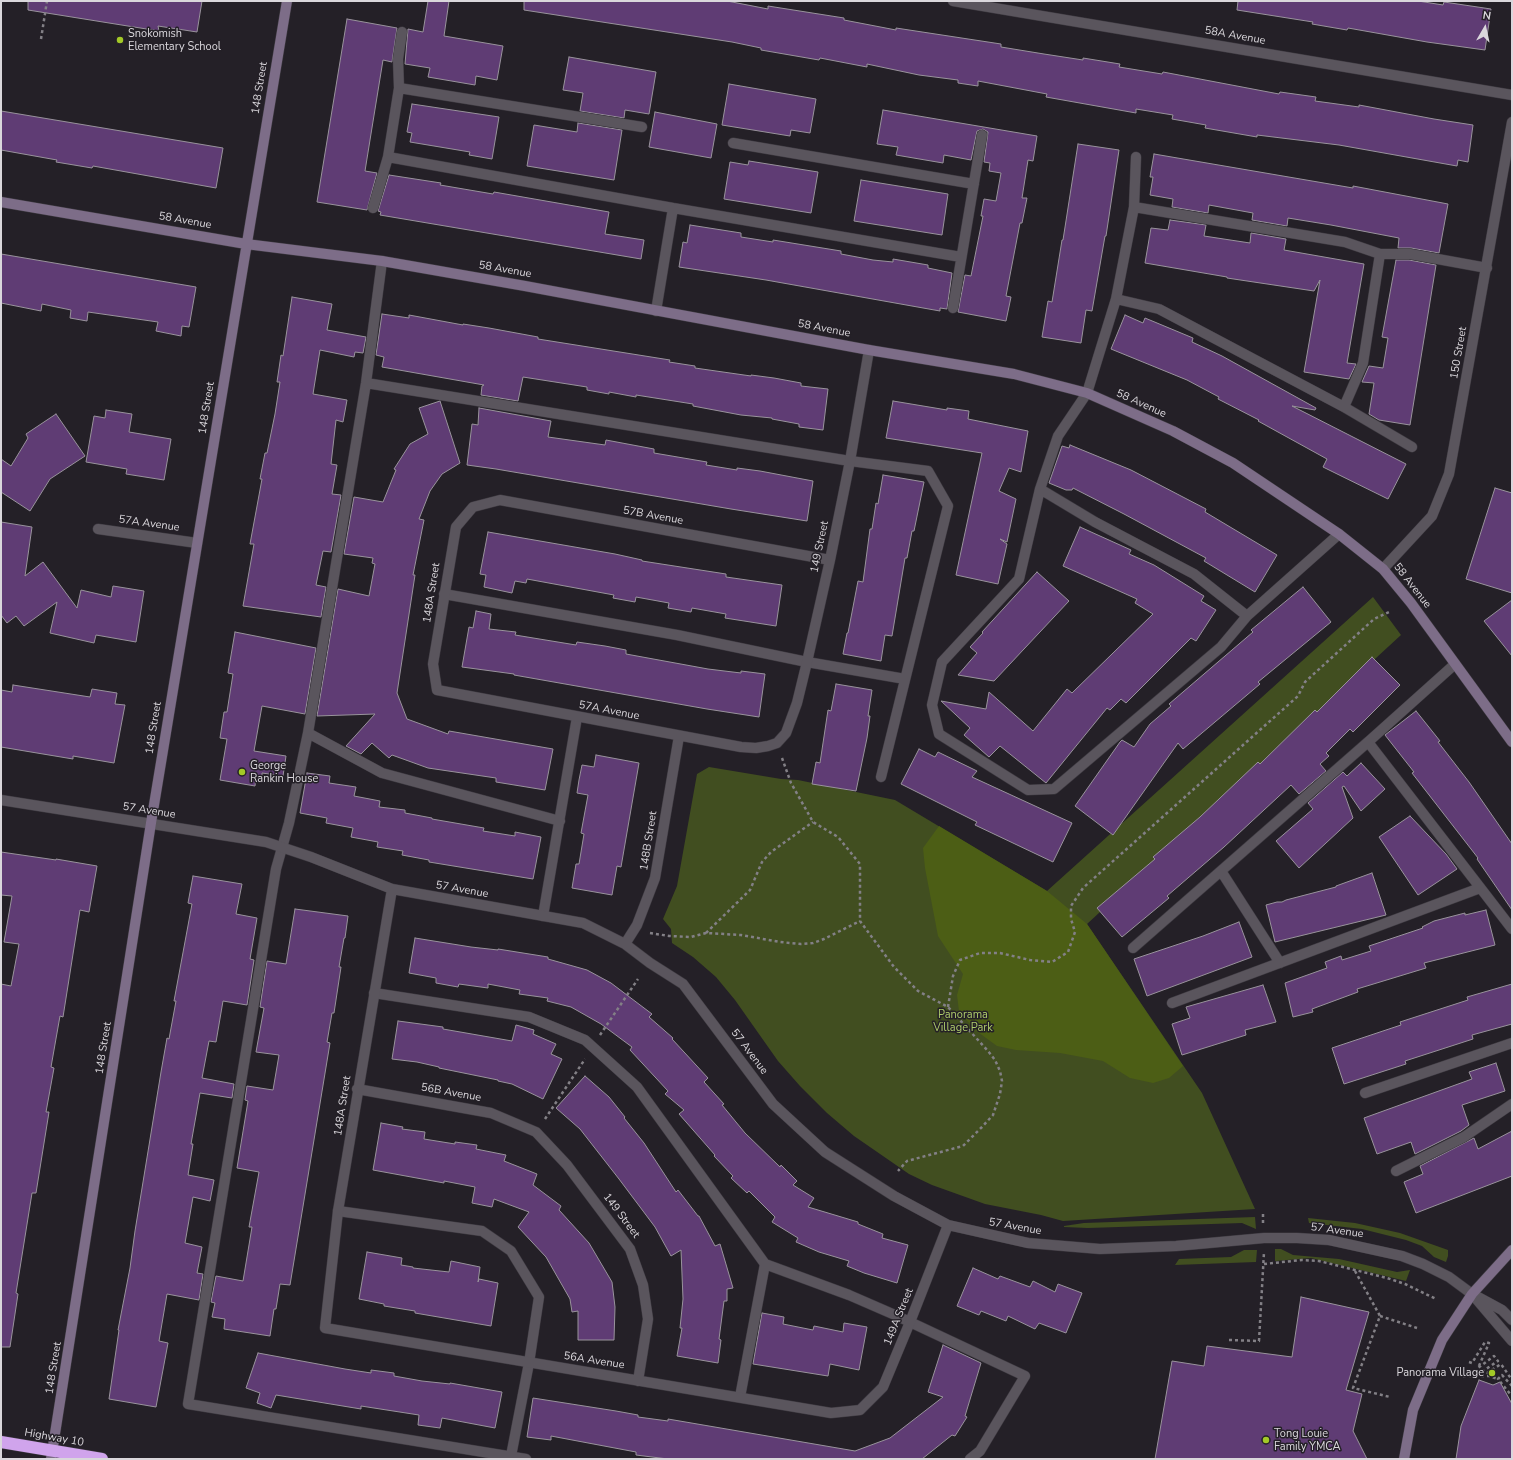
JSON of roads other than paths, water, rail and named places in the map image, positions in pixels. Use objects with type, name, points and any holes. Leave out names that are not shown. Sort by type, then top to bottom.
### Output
[{"type":"highway","name":"Highway 10","points":[[1,1442],[52,1455],[102,1459]]},
{"type":"street","name":"148 Street","points":[[52,1455],[151,823],[287,1]]},
{"type":"street","name":"58A Avenue","points":[[953,1],[1512,95]]},
{"type":"street","points":[[373,208],[388,157],[399,88],[398,59],[402,32]]},
{"type":"street","points":[[399,88],[642,127]]},
{"type":"street","name":"150 Street","points":[[1383,569],[1432,516],[1449,474],[1512,122]]},
{"type":"street","points":[[953,308],[982,135]]},
{"type":"street","points":[[733,144],[974,184]]},
{"type":"street","points":[[388,157],[672,208],[962,257]]},
{"type":"street","points":[[1136,157],[1134,207],[1116,299],[1087,393],[1058,436],[1040,489],[1019,579],[942,662],[932,705],[939,734],[1028,790],[1054,790],[1221,647],[1248,616],[1339,534]]},
{"type":"street","name":"58 Avenue","points":[[1,202],[246,244],[382,261],[525,286],[869,350],[1014,374],[1087,393],[1173,431],[1233,462],[1339,534],[1383,569],[1411,603],[1512,742]]},
{"type":"street","points":[[1134,207],[1345,242],[1380,254],[1410,254],[1487,268]]},
{"type":"street","points":[[656,311],[672,208]]},
{"type":"street","points":[[1344,407],[1363,363],[1380,254]]},
{"type":"street","points":[[382,261],[366,383],[308,733],[290,823],[275,871],[188,1404],[526,1459]]},
{"type":"street","points":[[1116,299],[1159,309],[1344,407],[1412,447]]},
{"type":"street","name":"149 Street","points":[[777,743],[786,733],[797,703],[807,662],[850,461],[869,350]]},
{"type":"street","points":[[366,383],[850,461],[928,471],[948,506],[881,777]]},
{"type":"street","points":[[1040,489],[1095,522],[1194,574],[1248,616]]},
{"type":"street","name":"57B Avenue","points":[[473,506],[500,500],[830,560]]},
{"type":"street","name":"148A Street","points":[[436,690],[433,664],[456,527],[473,506]]},
{"type":"street","name":"57A Avenue","points":[[98,529],[197,543]]},
{"type":"street","points":[[444,594],[677,635],[807,662],[905,679]]},
{"type":"street","points":[[1133,948],[1455,664]]},
{"type":"street","name":"57A Avenue","points":[[436,690],[741,747],[756,748],[777,743]]},
{"type":"street","points":[[543,916],[577,717]]},
{"type":"street","points":[[308,733],[382,773],[560,821]]},
{"type":"street","name":"148B Street","points":[[624,944],[637,925],[655,878],[679,736]]},
{"type":"street","points":[[1368,742],[1512,930]]},
{"type":"street","name":"57 Avenue","points":[[1,800],[266,842],[282,846],[392,889],[583,923],[624,944],[683,984],[773,1104],[825,1152],[894,1196],[948,1225],[1028,1243],[1100,1249],[1176,1246],[1264,1238],[1329,1240],[1402,1256],[1423,1264],[1449,1278],[1472,1294]]},
{"type":"street","points":[[1221,871],[1280,963]]},
{"type":"street","points":[[1172,1003],[1480,888]]},
{"type":"street","name":"148A Street","points":[[325,1328],[338,1210],[357,1089],[392,889]]},
{"type":"street","points":[[374,993],[529,1017],[586,1040],[637,1087],[765,1264],[849,1295],[1025,1376],[980,1451],[970,1459]]},
{"type":"street","points":[[1365,1093],[1512,1043]]},
{"type":"street","name":"56B Avenue","points":[[357,1089],[491,1113],[536,1132]]},
{"type":"street","points":[[1396,1171],[1464,1137],[1512,1104]]},
{"type":"street","name":"149 Street","points":[[536,1132],[567,1165],[630,1249],[642,1285],[648,1319],[638,1380]]},
{"type":"street","points":[[338,1210],[482,1231],[511,1251],[539,1297],[529,1362],[511,1456]]},
{"type":"street","name":"149A Street","points":[[860,1410],[883,1387],[948,1225]]},
{"type":"street","points":[[1404,1459],[1413,1410],[1442,1340],[1472,1294],[1512,1250]]},
{"type":"street","points":[[740,1397],[765,1264]]},
{"type":"street","points":[[1472,1294],[1502,1310],[1512,1320]]},
{"type":"street","points":[[1472,1294],[1512,1341]]},
{"type":"street","name":"56A Avenue","points":[[325,1328],[831,1413],[860,1410]]},
{"type":"place","name":"Snokomish Elementary School","points":[[120,40]]},
{"type":"place","name":"George Rankin House","points":[[242,772]]},
{"type":"place","name":"Panorama Village","points":[[1492,1373]]},
{"type":"place","name":"Tong Louie Family YMCA","points":[[1266,1440]]},
{"type":"park label","name":"Panorama Village Park","points":[[963,1021]]}]
